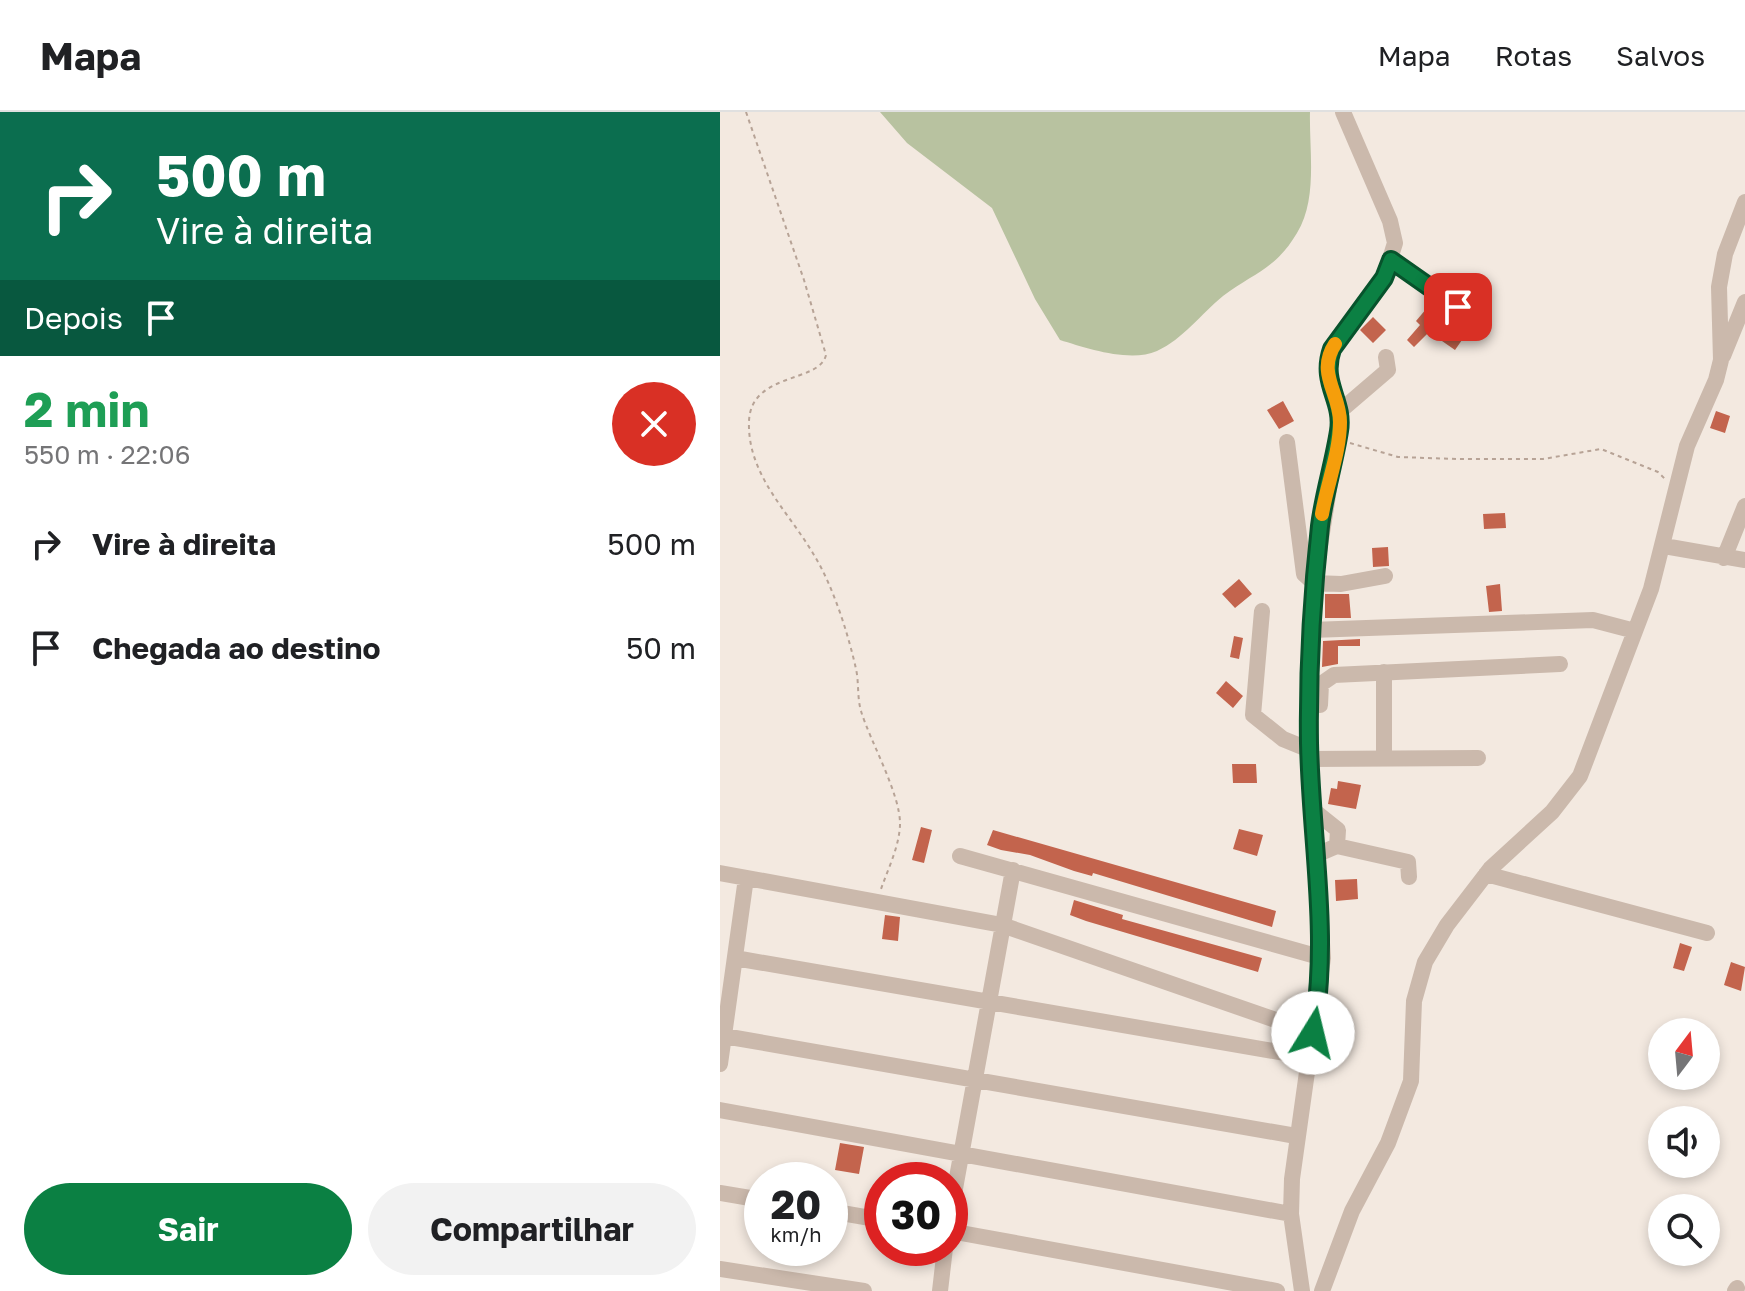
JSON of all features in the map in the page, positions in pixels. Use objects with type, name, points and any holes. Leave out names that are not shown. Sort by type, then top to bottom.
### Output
[{"type":"street","points":[[1302,1291],[1291,1214],[1296,1136],[1323,958],[1313,810],[1311,630],[1324,503],[1337,440],[1339,412],[1327,371],[1332,349],[1384,278],[1395,243],[1390,221],[1343,112]]},
{"type":"street","points":[[1721,360],[1719,287],[1725,254],[1745,202]]},
{"type":"street","points":[[1391,260],[1458,307]]},
{"type":"street","points":[[1322,1291],[1352,1211],[1388,1143],[1411,1081],[1416,981],[1447,925],[1486,874],[1570,793],[1580,776],[1664,546],[1674,489],[1687,446],[1745,302]]},
{"type":"street","points":[[1339,412],[1388,370],[1386,357]]},
{"type":"street","points":[[1287,442],[1304,574],[1314,583],[1341,584],[1385,576]]},
{"type":"street","points":[[1724,558],[1745,506]]},
{"type":"street","points":[[1664,546],[1745,560]]},
{"type":"street","points":[[1262,611],[1253,715],[1283,739],[1313,756],[1478,758]]},
{"type":"street","points":[[1311,630],[1593,620],[1635,631]]},
{"type":"street","points":[[1313,756],[1321,684],[1334,675],[1560,664]]},
{"type":"street","points":[[1384,672],[1384,759]]},
{"type":"street","points":[[1313,810],[1338,830],[1337,846]]},
{"type":"street","points":[[1316,855],[1337,846],[1408,862],[1409,877]]},
{"type":"street","points":[[960,856],[1323,958]]},
{"type":"street","points":[[960,1162],[1013,870]]},
{"type":"street","points":[[720,873],[1002,925],[1313,1033]]},
{"type":"street","points":[[1486,874],[1707,933]]},
{"type":"street","points":[[720,1064],[746,878]]},
{"type":"street","points":[[735,958],[1308,1057]]},
{"type":"street","points":[[724,1036],[1296,1136]]},
{"type":"street","points":[[720,1110],[1291,1214]]},
{"type":"street","points":[[720,1193],[744,1197]]},
{"type":"street","points":[[968,1234],[1277,1291]]},
{"type":"street","points":[[940,1291],[943,1266]]},
{"type":"street","points":[[720,1269],[864,1291]]},
{"type":"path","points":[[746,112],[804,280],[826,355],[818,367],[771,385],[758,398],[749,416],[749,441],[783,515],[813,553],[822,571],[856,668],[860,709],[899,817],[898,837],[877,902]]},
{"type":"path","points":[[1337,440],[1398,457],[1456,459],[1543,459],[1601,449],[1658,472],[1674,489]]},
{"type":"green space","points":[[880,112],[1310,112],[1308,205],[1297,233],[1280,255],[1223,296],[1166,346],[1134,355],[1095,350],[1060,340],[1035,299],[992,208],[907,143]]},
{"type":"building","points":[[1432,302],[1457,322],[1459,319],[1471,327],[1455,350],[1429,332],[1414,347],[1407,340],[1420,325],[1416,321]]},
{"type":"building","points":[[1373,317],[1386,330],[1373,343],[1360,330]]},
{"type":"building","points":[[1283,401],[1294,421],[1279,429],[1267,410]]},
{"type":"building","points":[[1716,411],[1730,416],[1725,433],[1710,428]]},
{"type":"building","points":[[1505,513],[1506,528],[1484,529],[1483,514]]},
{"type":"building","points":[[1388,547],[1389,566],[1373,567],[1372,548]]},
{"type":"building","points":[[1239,579],[1252,594],[1235,608],[1222,594]]},
{"type":"building","points":[[1500,584],[1502,611],[1489,612],[1486,586]]},
{"type":"building","points":[[1325,594],[1349,594],[1351,618],[1325,618]]},
{"type":"building","points":[[1234,636],[1243,638],[1239,659],[1230,657]]},
{"type":"building","points":[[1360,639],[1360,646],[1338,646],[1338,664],[1322,667],[1323,641]]},
{"type":"building","points":[[1226,681],[1243,696],[1233,708],[1216,693]]},
{"type":"building","points":[[1232,764],[1256,764],[1257,783],[1233,783]]},
{"type":"building","points":[[1338,781],[1361,785],[1356,809],[1328,804],[1331,788],[1337,789]]},
{"type":"building","points":[[921,827],[932,830],[924,863],[912,860]]},
{"type":"building","points":[[1239,829],[1263,835],[1257,856],[1233,849]]},
{"type":"building","points":[[993,830],[1276,911],[1272,927],[1093,873],[1092,876],[1074,871],[1030,855],[1001,850],[987,845]]},
{"type":"building","points":[[1357,879],[1358,899],[1336,901],[1335,880]]},
{"type":"building","points":[[1074,900],[1123,915],[1122,919],[1262,958],[1258,972],[1070,915]]},
{"type":"building","points":[[885,915],[900,917],[898,941],[882,939]]},
{"type":"building","points":[[1680,943],[1692,947],[1684,971],[1673,968]]},
{"type":"building","points":[[1731,962],[1745,967],[1741,991],[1724,985]]},
{"type":"building","points":[[840,1143],[864,1147],[859,1174],[848,1172],[848,1162],[836,1162]]},
{"type":"slow traffic","points":[[1322,514],[1340,420],[1327,371],[1335,344]]},
{"type":"route","points":[[1313,1033],[1323,958],[1309,745],[1311,623],[1320,528],[1340,420],[1328,384],[1328,361],[1352,318],[1384,278],[1391,260],[1458,307]]}]
